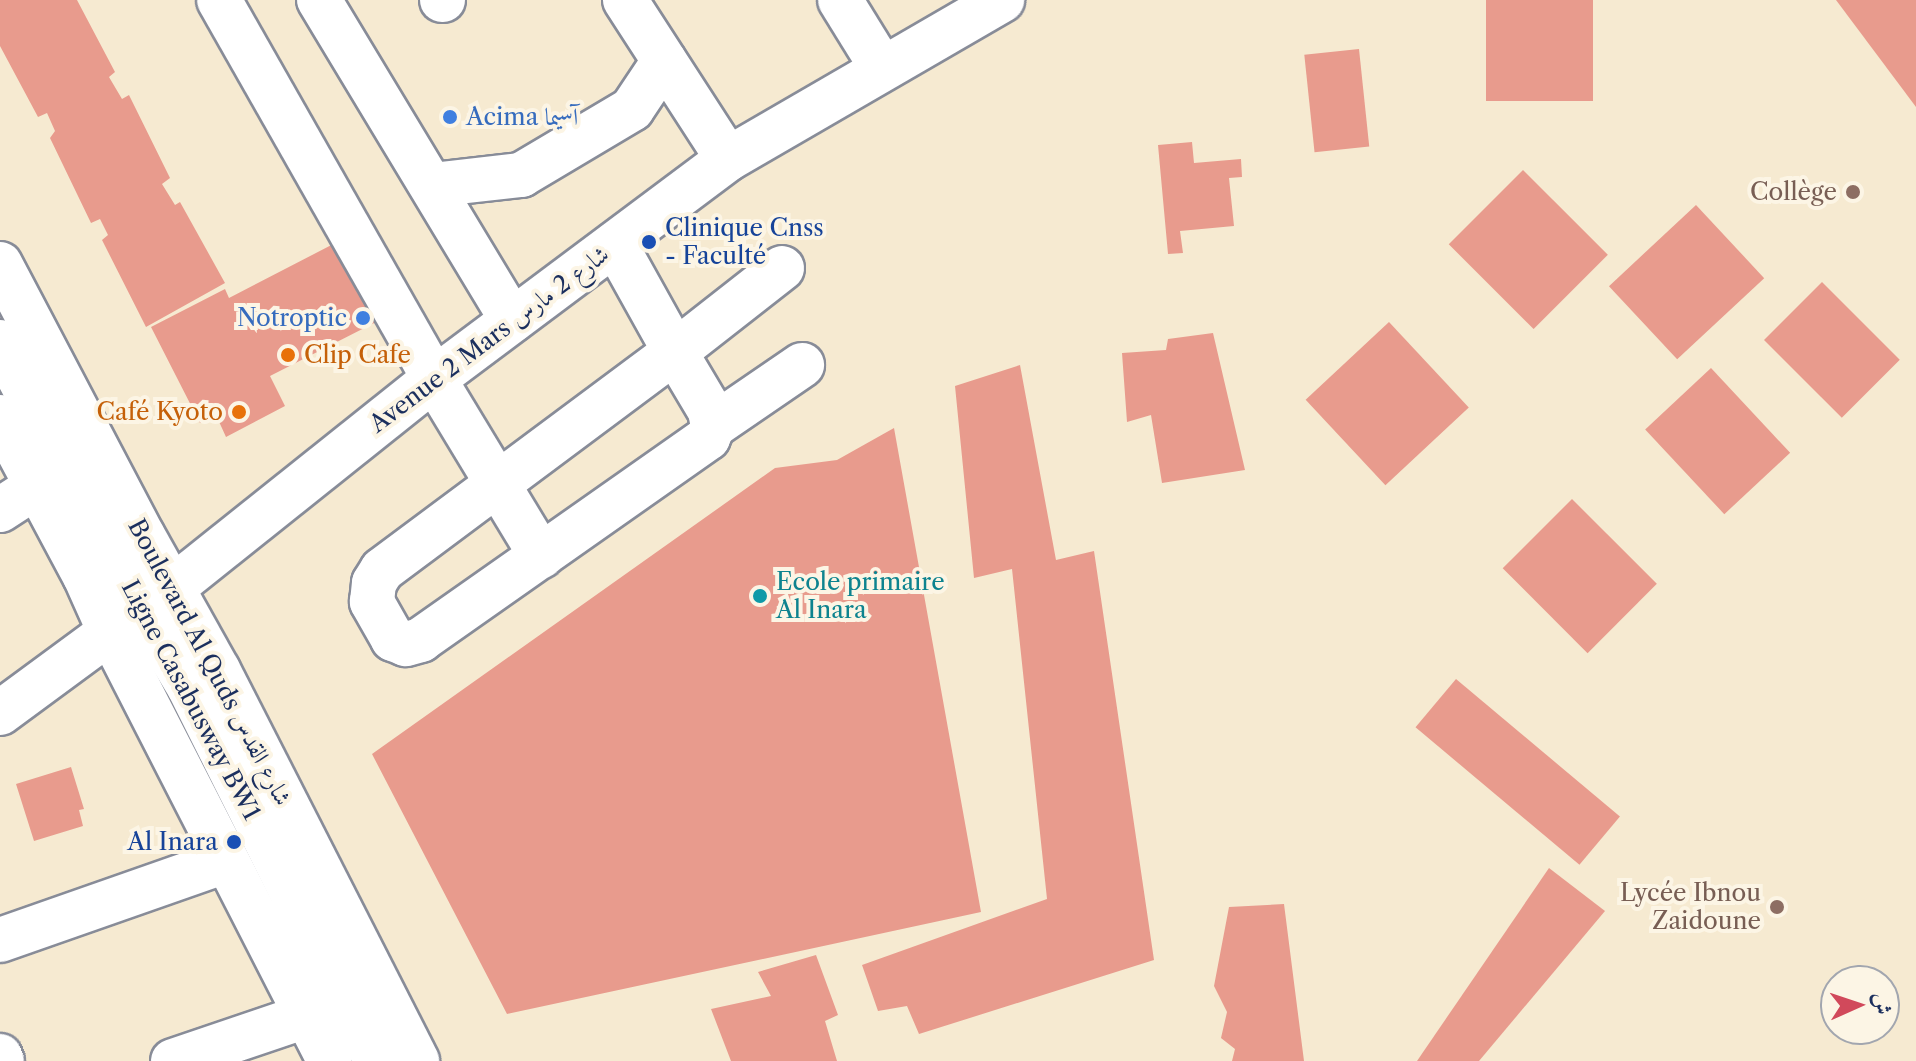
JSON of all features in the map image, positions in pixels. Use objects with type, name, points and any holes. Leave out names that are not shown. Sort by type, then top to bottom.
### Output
[{"type":"main road","points":[[219,0],[495,485],[541,556]]},
{"type":"main road","points":[[319,0],[512,320]]},
{"type":"main road","points":[[625,0],[728,159]]},
{"type":"main road","points":[[840,0],[882,68]]},
{"type":"main road","name":"Avenue 2 Mars شارع 2 مارس","points":[[0,713],[138,612],[434,379],[728,159],[1002,0]]},
{"type":"main road","points":[[432,185],[521,175],[632,109],[664,61]]},
{"type":"main road","points":[[615,244],[710,411],[713,426]]},
{"type":"main road","name":"Boulevard Al Quds شارع القدس","points":[[0,264],[138,612],[226,861],[330,1061]]},
{"type":"main road","points":[[782,268],[675,352],[382,570],[374,583],[372,602],[393,639],[406,644],[421,640],[708,438],[713,426],[802,365]]},
{"type":"main road","name":"Ligne Casabusway BW1","points":[[0,342],[138,612],[176,695],[360,1061]]},
{"type":"main road","name":"Ligne Casabusway BW1","points":[[0,373],[138,612],[189,687],[376,1061]]},
{"type":"main road","name":"Boulevard Al Quds شارع القدس","points":[[0,417],[85,576],[218,670],[417,1061]]},
{"type":"main road","points":[[0,510],[37,486]]},
{"type":"main road","points":[[0,940],[226,861]]},
{"type":"main road","points":[[173,1061],[306,1016]]},
{"type":"building","points":[[0,0],[77,0],[115,72],[109,77],[122,99],[129,95],[170,178],[162,184],[175,205],[180,202],[225,283],[146,327],[102,240],[108,235],[100,219],[91,223],[50,138],[55,131],[47,113],[38,117],[0,46]]},
{"type":"building","points":[[1486,0],[1593,0],[1593,101],[1486,101]]},
{"type":"building","points":[[1836,0],[1916,0],[1916,107]]},
{"type":"building","points":[[1359,49],[1369,146],[1315,152],[1304,55]]},
{"type":"building","points":[[1192,142],[1194,163],[1241,159],[1242,177],[1229,178],[1234,226],[1180,231],[1183,253],[1168,254],[1158,145]]},
{"type":"building","points":[[1523,170],[1608,255],[1534,329],[1449,244]]},
{"type":"building","points":[[1696,205],[1764,278],[1677,359],[1609,286]]},
{"type":"building","points":[[343,239],[384,318],[270,376],[285,406],[226,437],[216,415],[200,423],[151,327],[225,289],[229,298]]},
{"type":"building","points":[[1822,282],[1900,360],[1842,418],[1764,340]]},
{"type":"building","points":[[1389,322],[1469,408],[1385,485],[1306,400]]},
{"type":"building","points":[[1213,333],[1245,470],[1162,483],[1151,415],[1127,422],[1122,353],[1166,350],[1168,339]]},
{"type":"building","points":[[1020,365],[1056,560],[1094,551],[1154,960],[919,1034],[907,1006],[878,1011],[862,965],[1047,899],[1012,569],[974,578],[955,386]]},
{"type":"building","points":[[1711,368],[1790,453],[1724,514],[1645,429]]},
{"type":"building","name":"Ecole primaire Al Inara","points":[[894,428],[981,912],[507,1014],[372,754],[775,468],[837,460]]},
{"type":"building","points":[[1572,499],[1657,584],[1588,653],[1503,568]]},
{"type":"building","points":[[1456,679],[1620,817],[1579,865],[1416,727]]},
{"type":"building","points":[[71,767],[84,809],[79,810],[83,826],[34,841],[16,784]]},
{"type":"building","points":[[1549,868],[1605,911],[1479,1061],[1417,1061]]},
{"type":"building","points":[[1284,904],[1304,1061],[1232,1061],[1235,1049],[1221,1038],[1227,1012],[1214,986],[1229,907]]},
{"type":"building","points":[[816,955],[838,1015],[825,1021],[837,1061],[731,1061],[711,1009],[771,996],[758,972]]},
{"type":"place","name":"Acima آسيما","points":[[450,117]]},
{"type":"place","name":"Collège","points":[[1853,192]]},
{"type":"place","name":"Clinique Cnss - Faculté","points":[[649,242]]},
{"type":"place","name":"Notroptic","points":[[363,318]]},
{"type":"place","name":"Clip Cafe","points":[[288,355]]},
{"type":"place","name":"Café Kyoto","points":[[239,412]]},
{"type":"place","name":"Ecole primaire Al Inara","points":[[760,596]]},
{"type":"place","name":"Al Inara","points":[[234,842]]},
{"type":"place","name":"Lycée Ibnou Zaidoune","points":[[1777,907]]}]
